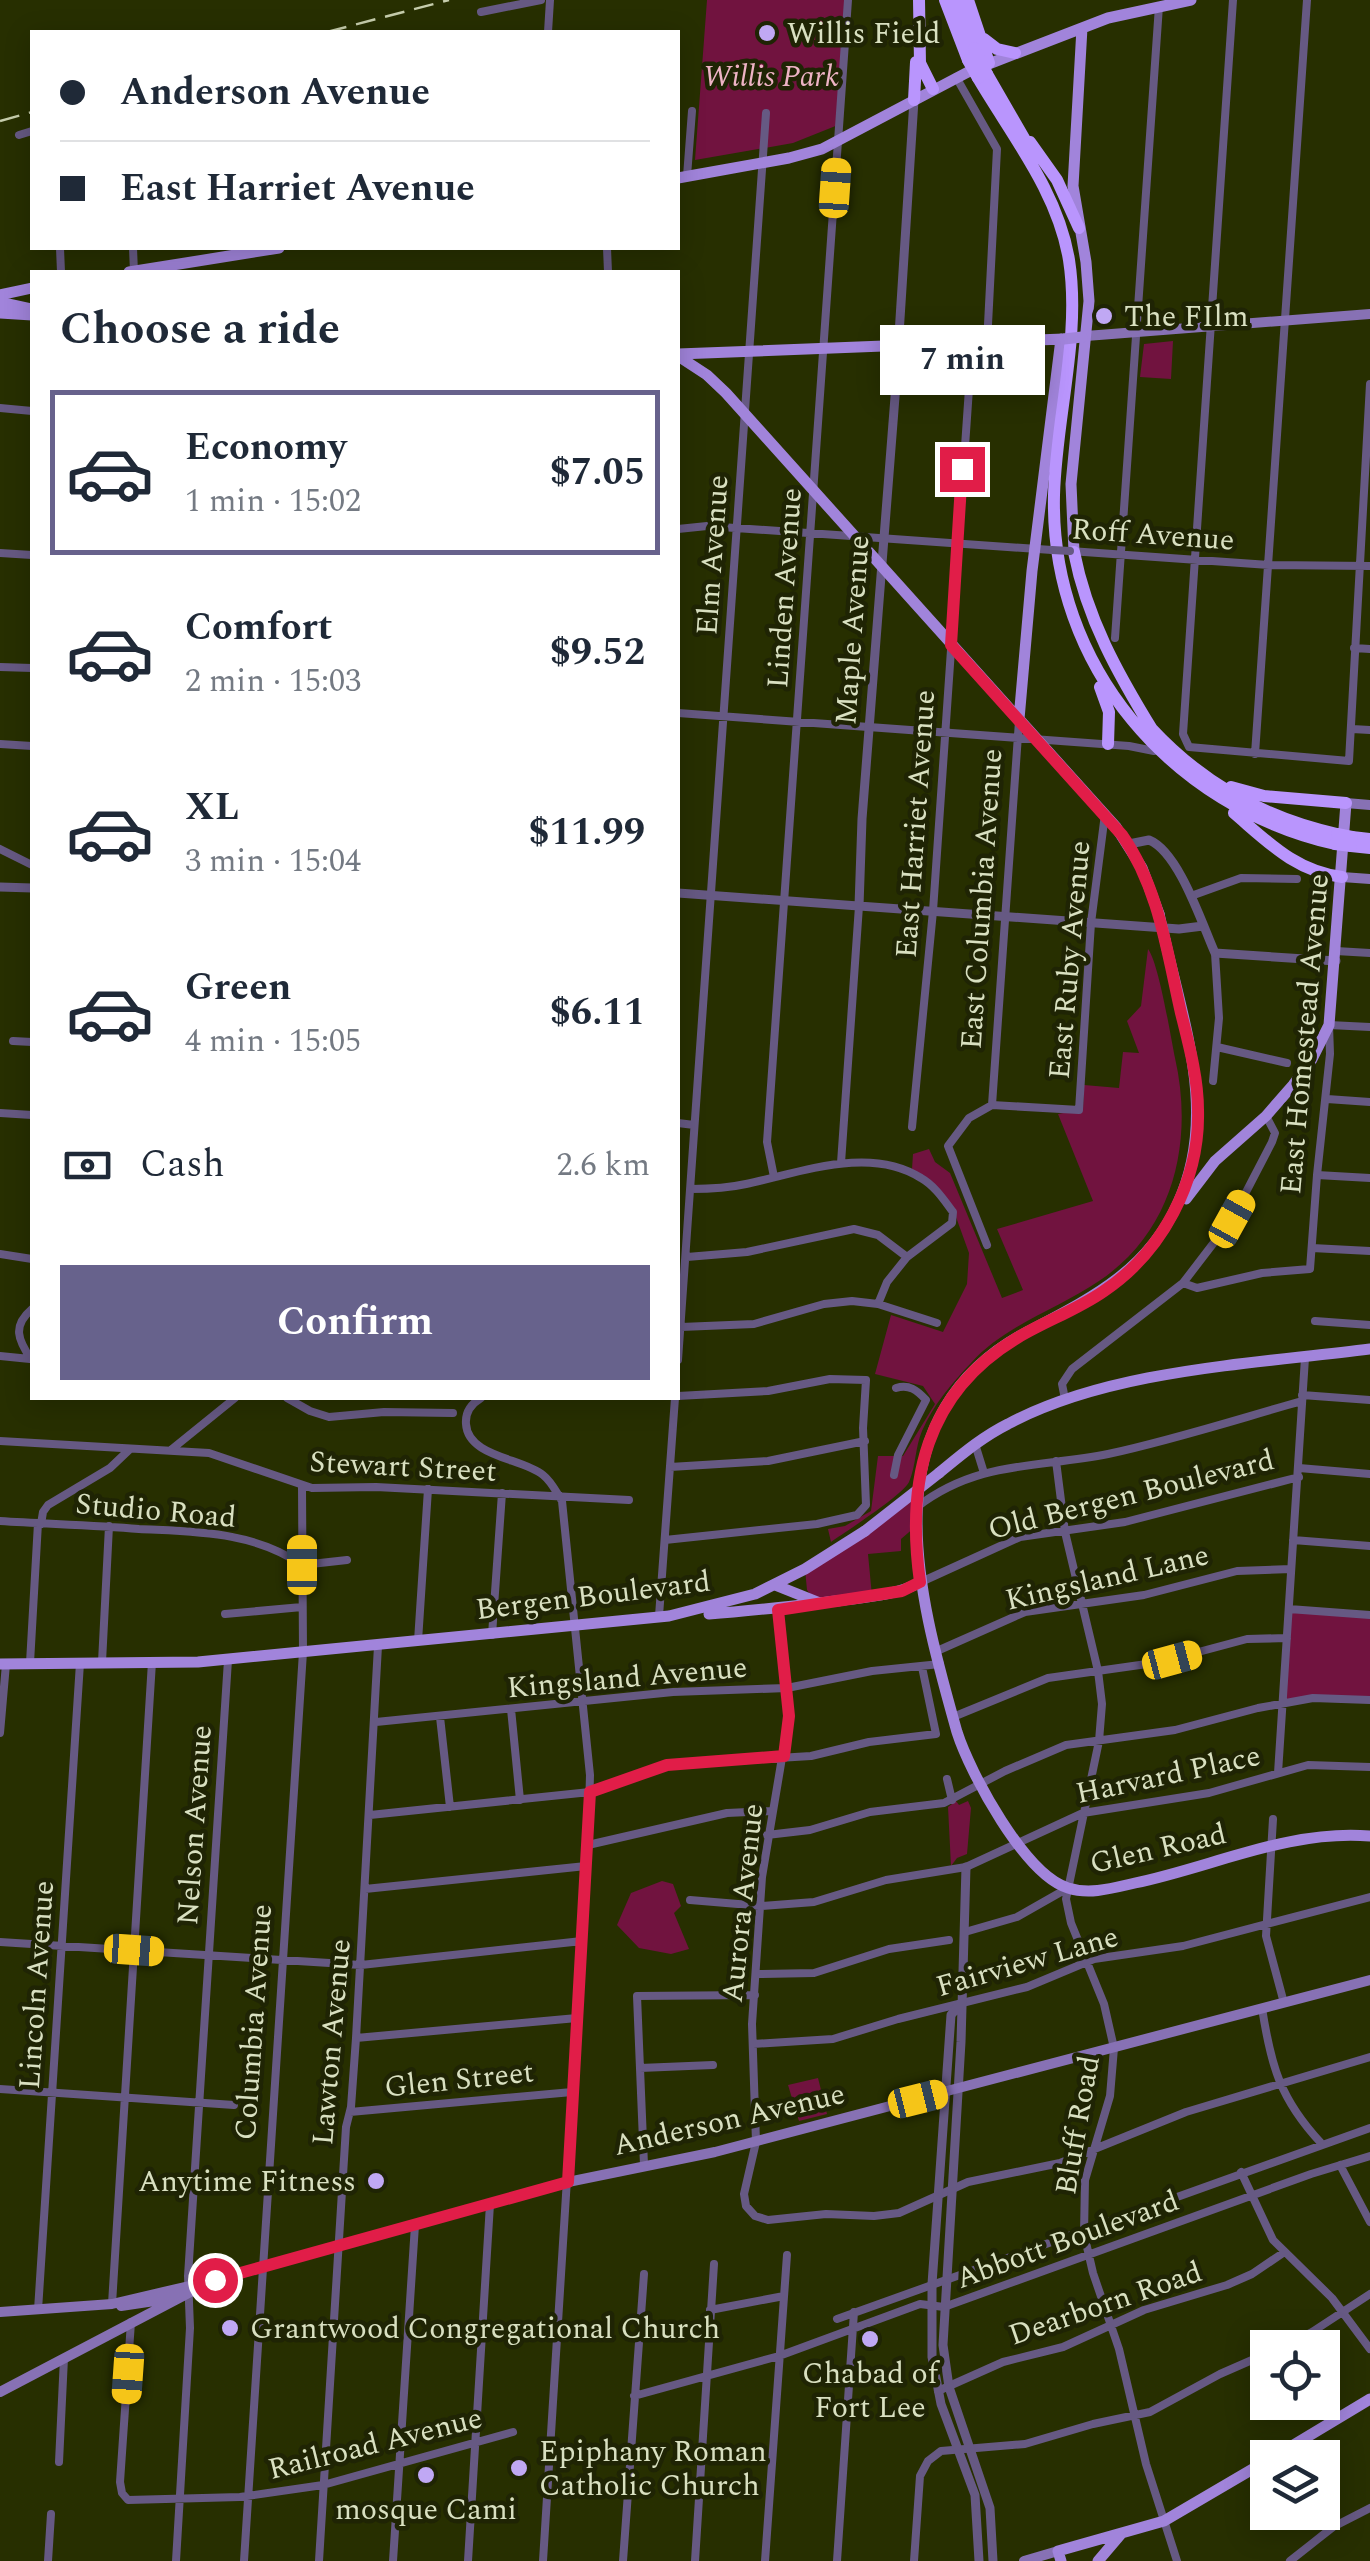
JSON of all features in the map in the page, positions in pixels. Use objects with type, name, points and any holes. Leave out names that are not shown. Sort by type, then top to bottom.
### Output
[{"type":"highway","points":[[919,0],[920,66],[933,89]]},
{"type":"highway","points":[[945,0],[1015,130],[1064,237],[1070,271],[1071,318],[1054,504],[1064,586],[1078,630],[1099,672],[1158,753]]},
{"type":"highway","points":[[956,0],[971,54]]},
{"type":"highway","points":[[968,0],[980,32],[984,72]]},
{"type":"highway","points":[[914,100],[920,20]]},
{"type":"highway","points":[[980,32],[994,47],[1015,53]]},
{"type":"highway","points":[[1015,130],[1057,180],[1079,228]]},
{"type":"highway","points":[[1015,130],[1058,246],[1064,293],[1062,339]]},
{"type":"highway","points":[[1015,130],[1057,195],[1077,262],[1079,321],[1062,496],[1070,577],[1084,622],[1104,664],[1130,704],[1204,776],[1268,813],[1336,839]]},
{"type":"highway","points":[[1047,469],[1045,550],[1067,622],[1109,712],[1108,744]]},
{"type":"highway","points":[[1072,552],[1084,593],[1154,731]]},
{"type":"highway","points":[[1100,687],[1120,716],[1158,753],[1297,864],[1312,872],[1342,877]]},
{"type":"highway","points":[[1204,776],[1253,794],[1346,803]]},
{"type":"highway","points":[[1213,794],[1269,824],[1370,848]]},
{"type":"highway","points":[[1352,842],[1370,839]]},
{"type":"main road","points":[[682,177],[808,153],[838,142],[956,77],[984,72],[1015,53],[1082,28],[1191,0]]},
{"type":"main road","points":[[1072,552],[1071,484],[1089,290],[1072,186],[1082,28]]},
{"type":"main road","points":[[139,270],[207,254],[255,250]]},
{"type":"main road","points":[[0,298],[30,289]]},
{"type":"main road","points":[[0,298],[30,311]]},
{"type":"main road","points":[[0,313],[30,312]]},
{"type":"main road","points":[[680,355],[972,345],[1370,314]]},
{"type":"main road","points":[[1047,469],[1062,339]]},
{"type":"main road","points":[[680,356],[707,375],[745,414],[1105,814],[1129,844],[1159,914],[1194,1066],[1198,1109],[1195,1151],[1178,1204],[1155,1243],[1132,1270],[1086,1302],[1000,1349],[961,1386],[925,1449],[917,1507],[915,1544],[920,1582],[953,1717],[968,1760],[979,1784],[1018,1842],[1044,1875],[1068,1888]]},
{"type":"main road","name":"East Columbia Avenue","points":[[1019,719],[1045,550]]},
{"type":"main road","points":[[1346,803],[1370,805]]},
{"type":"main road","name":"East Homestead Avenue","points":[[1329,1025],[1346,803]]},
{"type":"main road","points":[[1342,877],[1370,879]]},
{"type":"main road","points":[[1178,1204],[1214,1161],[1266,1116],[1304,1070],[1329,1025]]},
{"type":"main road","name":"Bergen Boulevard","points":[[3,1664],[228,1660],[559,1625],[575,1627],[664,1616],[737,1601],[805,1569],[865,1531],[975,1444],[1015,1420],[1065,1399],[1146,1379],[1370,1349]]},
{"type":"main road","points":[[805,1569],[808,1590],[817,1601]]},
{"type":"main road","points":[[664,1616],[778,1610],[902,1591],[920,1582]]},
{"type":"main road","points":[[778,1610],[775,1585],[817,1601]]},
{"type":"main road","name":"Glen Road","points":[[1068,1888],[1110,1888],[1329,1835],[1370,1836]]},
{"type":"main road","name":"Anderson Avenue","points":[[0,2312],[153,2303],[263,2266],[568,2182],[756,2142],[1370,1980]]},
{"type":"main road","points":[[131,2322],[165,2291]]},
{"type":"main road","name":"Anderson Avenue","points":[[112,2304],[165,2291],[187,2291]]},
{"type":"main road","points":[[0,2392],[149,2316],[187,2291]]},
{"type":"main road","points":[[1302,2440],[1370,2399]]},
{"type":"main road","points":[[1024,2561],[1059,2556],[1128,2529],[1164,2521],[1250,2471]]},
{"type":"main road","points":[[1098,2561],[1128,2529]]},
{"type":"street","points":[[481,12],[541,0]]},
{"type":"street","points":[[548,30],[550,0]]},
{"type":"street","name":"Linden Avenue","points":[[774,1177],[767,1142],[848,0]]},
{"type":"street","points":[[1233,0],[1183,734],[1186,744],[1193,749],[1349,760],[1359,566],[1367,493],[1370,384]]},
{"type":"street","points":[[1255,754],[1307,0]]},
{"type":"street","points":[[1108,639],[1121,556],[1166,4]]},
{"type":"street","points":[[956,77],[998,151],[988,344]]},
{"type":"street","name":"Maple Avenue","points":[[840,1163],[914,100]]},
{"type":"street","points":[[682,177],[692,112]]},
{"type":"street","name":"Elm Avenue","points":[[680,1330],[766,113]]},
{"type":"street","points":[[19,135],[30,132]]},
{"type":"street","name":"East Harriet Avenue","points":[[912,1127],[972,345]]},
{"type":"street","points":[[0,408],[30,411]]},
{"type":"street","name":"Roff Avenue","points":[[680,530],[702,526],[1268,565],[1370,566]]},
{"type":"street","points":[[0,553],[30,555]]},
{"type":"street","points":[[1354,648],[1370,650]]},
{"type":"street","points":[[0,666],[30,668]]},
{"type":"street","points":[[680,714],[1108,744],[1158,753]]},
{"type":"street","name":"East Columbia Avenue","points":[[992,1105],[1019,719]]},
{"type":"street","points":[[1352,729],[1370,730]]},
{"type":"street","points":[[0,744],[30,746]]},
{"type":"street","name":"East Ruby Avenue","points":[[992,1105],[1079,1110],[1091,922],[1105,814]]},
{"type":"street","points":[[1129,844],[1144,839],[1159,844],[1190,896],[1215,953],[1219,1018],[1213,1081]]},
{"type":"street","points":[[0,849],[30,863]]},
{"type":"street","points":[[1190,896],[1241,878],[1297,878]]},
{"type":"street","points":[[0,887],[30,888]]},
{"type":"street","points":[[680,893],[1179,929],[1203,926]]},
{"type":"street","points":[[1215,953],[1370,953]]},
{"type":"street","points":[[1329,1025],[1370,1028]]},
{"type":"street","name":"East Homestead Avenue","points":[[1183,1283],[1197,1288],[1262,1272],[1310,1269],[1316,1175],[1327,1098],[1329,1025]]},
{"type":"street","points":[[12,1041],[30,1042]]},
{"type":"street","points":[[1217,1047],[1287,1063]]},
{"type":"street","points":[[1327,1098],[1370,1102]]},
{"type":"street","points":[[988,1245],[948,1146],[969,1118],[992,1105]]},
{"type":"street","points":[[0,1113],[30,1115]]},
{"type":"street","points":[[1065,1399],[1062,1384],[1072,1369],[1183,1283],[1232,1219],[1260,1170],[1274,1133],[1266,1116]]},
{"type":"street","points":[[680,1123],[694,1125]]},
{"type":"street","points":[[691,1189],[725,1188],[840,1163],[889,1167],[918,1176],[936,1190],[953,1212],[950,1227],[907,1257],[887,1282],[878,1304]]},
{"type":"street","points":[[1316,1175],[1370,1178]]},
{"type":"street","points":[[687,1258],[767,1249],[854,1228],[878,1236],[907,1257]]},
{"type":"street","points":[[1312,1248],[1370,1251]]},
{"type":"street","points":[[0,1254],[30,1259]]},
{"type":"street","points":[[680,1330],[754,1324],[838,1301],[878,1304],[936,1323]]},
{"type":"street","points":[[30,1312],[18,1331],[20,1343],[30,1356]]},
{"type":"street","points":[[1315,1321],[1370,1324]]},
{"type":"street","points":[[0,1356],[30,1359]]},
{"type":"street","points":[[1278,1774],[1304,1358]]},
{"type":"street","points":[[665,1540],[817,1524],[857,1516],[866,1505],[866,1380],[830,1378],[768,1392],[680,1397]]},
{"type":"street","points":[[896,1388],[916,1389],[940,1418]]},
{"type":"street","points":[[917,1507],[984,1472],[1107,1454],[1302,1398],[1370,1400]]},
{"type":"street","points":[[172,1449],[232,1400]]},
{"type":"street","points":[[291,1400],[329,1417],[384,1412],[453,1414]]},
{"type":"street","points":[[478,1400],[466,1420],[474,1443],[536,1470],[559,1497],[584,1700],[590,1792],[542,2561]]},
{"type":"street","points":[[664,1616],[665,1540],[676,1400]]},
{"type":"street","points":[[894,1474],[898,1455],[924,1403]]},
{"type":"street","name":"Stewart Street","points":[[0,1441],[172,1449],[225,1456],[302,1486],[629,1500]]},
{"type":"street","points":[[670,1467],[768,1460],[865,1441]]},
{"type":"street","points":[[975,1444],[984,1472]]},
{"type":"street","points":[[30,1663],[42,1512],[110,1468],[131,1448]]},
{"type":"street","name":"Bluff Road","points":[[1056,1461],[1065,1532],[1098,1670],[1102,1704],[1099,1741],[1068,1888],[1067,1910],[1104,2004],[1114,2048],[1110,2096],[1084,2196],[1084,2234],[1176,2561]]},
{"type":"street","name":"Old Bergen Boulevard","points":[[920,1582],[1006,1542],[1157,1515],[1299,1472],[1370,1474]]},
{"type":"street","name":"Columbia Avenue","points":[[244,2561],[302,1652],[302,1486]]},
{"type":"street","points":[[418,1641],[428,1489]]},
{"type":"street","points":[[492,1635],[502,1493]]},
{"type":"street","name":"Studio Road","points":[[0,1521],[230,1536],[272,1548],[302,1565]]},
{"type":"street","points":[[102,1662],[109,1526]]},
{"type":"street","points":[[1293,1540],[1370,1546]]},
{"type":"street","points":[[302,1565],[347,1560]]},
{"type":"street","name":"Kingsland Lane","points":[[938,1658],[1025,1612],[1144,1595],[1237,1571],[1291,1569]]},
{"type":"street","points":[[225,1614],[302,1607]]},
{"type":"street","points":[[1288,1608],[1370,1614]]},
{"type":"street","name":"Aurora Avenue","points":[[778,1610],[789,1716],[768,1835],[753,2044],[756,2142],[744,2200],[755,2216],[773,2220],[826,2214],[886,2215],[939,2197]]},
{"type":"street","points":[[953,1717],[1048,1678],[1161,1662],[1247,1639],[1287,1638]]},
{"type":"street","name":"Lawton Avenue","points":[[319,2561],[346,2128],[361,1965],[378,1646]]},
{"type":"street","name":"Kingsland Avenue","points":[[376,1722],[673,1692],[788,1688],[872,1672],[922,1668],[938,1658]]},
{"type":"street","name":"Nelson Avenue","points":[[176,2561],[187,2291],[228,1660]]},
{"type":"street","points":[[112,2304],[152,1662]]},
{"type":"street","name":"Lincoln Avenue","points":[[38,2310],[80,1663]]},
{"type":"street","points":[[0,1733],[3,1664]]},
{"type":"street","points":[[370,1815],[590,1792],[667,1765],[821,1754],[869,1742],[936,1734],[922,1668]]},
{"type":"street","points":[[928,1693],[946,1688]]},
{"type":"street","points":[[768,1835],[787,1835],[870,1812],[952,1800],[1059,1748],[1175,1730],[1314,1698],[1370,1700]]},
{"type":"street","points":[[511,1709],[520,1800]]},
{"type":"street","points":[[440,1716],[450,1806]]},
{"type":"street","name":"Harvard Place","points":[[690,1900],[762,1906],[814,1902],[886,1880],[966,1867],[1084,1813],[1182,1798],[1319,1764],[1370,1767]]},
{"type":"street","points":[[947,1779],[952,1800]]},
{"type":"street","points":[[588,1845],[726,1813],[772,1811]]},
{"type":"street","points":[[1273,1819],[1266,1936],[1284,2003]]},
{"type":"street","points":[[365,1889],[586,1866]]},
{"type":"street","points":[[966,1867],[961,2004],[951,2015],[952,2188],[944,2307],[944,2389],[978,2513],[979,2561]]},
{"type":"street","name":"Glen Road","points":[[964,1932],[1017,1918],[1068,1888]]},
{"type":"street","name":"Fairview Lane","points":[[753,2044],[833,2040],[898,2018],[1027,1988],[1087,1962],[1184,1946],[1370,1897]]},
{"type":"street","points":[[758,1974],[814,1973],[876,1953],[949,1940]]},
{"type":"street","points":[[0,1942],[361,1965],[582,1942]]},
{"type":"street","points":[[644,2165],[636,1996],[755,1995]]},
{"type":"street","points":[[1262,2008],[1278,2083],[1292,2108],[1321,2143]]},
{"type":"street","points":[[356,2038],[577,2018]]},
{"type":"street","points":[[939,2197],[952,2188],[1047,2166],[1186,2112],[1370,2057]]},
{"type":"street","points":[[640,2068],[712,2065]]},
{"type":"street","points":[[0,2089],[234,2105]]},
{"type":"street","points":[[952,2091],[932,2284],[932,2356],[972,2450],[990,2508],[993,2561]]},
{"type":"street","name":"Glen Street","points":[[350,2112],[572,2092]]},
{"type":"street","name":"Abbott Boulevard","points":[[837,2320],[1370,2128]]},
{"type":"street","name":"Abbott Boulevard","points":[[779,2356],[920,2304],[944,2307],[1370,2156]]},
{"type":"street","points":[[1340,2165],[1370,2222]]},
{"type":"street","points":[[1241,2172],[1266,2228],[1283,2253],[1344,2312],[1370,2349]]},
{"type":"street","points":[[468,2561],[490,2204]]},
{"type":"street","points":[[394,2561],[415,2225]]},
{"type":"street","name":"Dearborn Road","points":[[944,2389],[1003,2362],[1063,2347],[1158,2305],[1227,2285],[1283,2253]]},
{"type":"street","points":[[765,2561],[787,2256]]},
{"type":"street","points":[[695,2561],[714,2264]]},
{"type":"street","points":[[623,2561],[644,2274]]},
{"type":"street","points":[[1313,2330],[1370,2294]]},
{"type":"street","points":[[710,2310],[784,2296]]},
{"type":"street","points":[[837,2561],[854,2312]]},
{"type":"street","name":"Railroad Avenue","points":[[131,2322],[120,2482],[128,2500],[248,2496],[324,2485],[513,2432]]},
{"type":"street","points":[[634,2396],[779,2356]]},
{"type":"street","points":[[58,2462],[64,2358]]},
{"type":"street","points":[[914,2561],[920,2476],[934,2455],[958,2448],[972,2450],[1042,2441],[1159,2408],[1250,2362]]},
{"type":"street","points":[[1290,2561],[1333,2527],[1370,2508]]},
{"type":"street","points":[[48,2561],[51,2514]]},
{"type":"green space","name":"Willis Park","points":[[707,0],[848,0],[838,125],[793,143],[695,160]]},
{"type":"green space","points":[[1173,341],[1171,379],[1140,377],[1144,344]]},
{"type":"green space","points":[[1148,949],[1167,1016],[1182,1121],[1172,1182],[1161,1210],[1125,1260],[1099,1281],[1000,1338],[971,1363],[926,1421],[909,1482],[831,1542],[828,1529],[845,1526],[871,1511],[878,1456],[903,1456],[935,1404],[923,1386],[875,1374],[891,1315],[943,1332],[967,1284],[969,1253],[952,1206],[912,1169],[913,1154],[929,1149],[935,1162],[950,1173],[1002,1298],[1023,1290],[997,1229],[1093,1201],[1058,1114],[1083,1109],[1084,1085],[1119,1088],[1123,1052],[1139,1053],[1127,1021],[1141,1006]]},
{"type":"green space","points":[[919,1490],[915,1527],[901,1539],[901,1551],[868,1554],[872,1596],[814,1599],[807,1590],[805,1569]]},
{"type":"green space","points":[[1289,1609],[1370,1615],[1370,1700],[1329,1697],[1283,1705]]},
{"type":"green space","points":[[956,1801],[959,1805],[968,1801],[971,1808],[967,1854],[951,1866],[948,1807]]},
{"type":"green space","points":[[662,1881],[673,1884],[681,1906],[674,1913],[689,1949],[671,1954],[639,1948],[617,1925],[631,1893]]},
{"type":"green space","points":[[818,2078],[827,2114],[799,2121],[788,2085]]},
{"type":"railway","points":[[335,30],[449,0]]},
{"type":"railway","points":[[0,121],[30,113]]},
{"type":"place","name":"Willis Field","points":[[767,33]]},
{"type":"place","name":"The FIlm","points":[[1104,316]]},
{"type":"place","name":"Anytime Fitness","points":[[376,2181]]},
{"type":"place","name":"Grantwood Congregational Church","points":[[230,2328]]},
{"type":"place","name":"Chabad of Fort Lee","points":[[870,2339]]},
{"type":"place","name":"Epiphany Roman Catholic Church","points":[[519,2468]]},
{"type":"place","name":"mosque Cami","points":[[426,2475]]},
{"type":"route","points":[[215,2280],[568,2182],[590,1792],[667,1765],[784,1756],[788,1688],[778,1610],[902,1591],[920,1582],[915,1530],[921,1463],[932,1431],[949,1402],[1000,1349],[1103,1292],[1132,1270],[1155,1243],[1178,1204],[1195,1151],[1198,1109],[1194,1066],[1156,904],[1142,868],[1122,835],[951,645],[962,469]]}]
